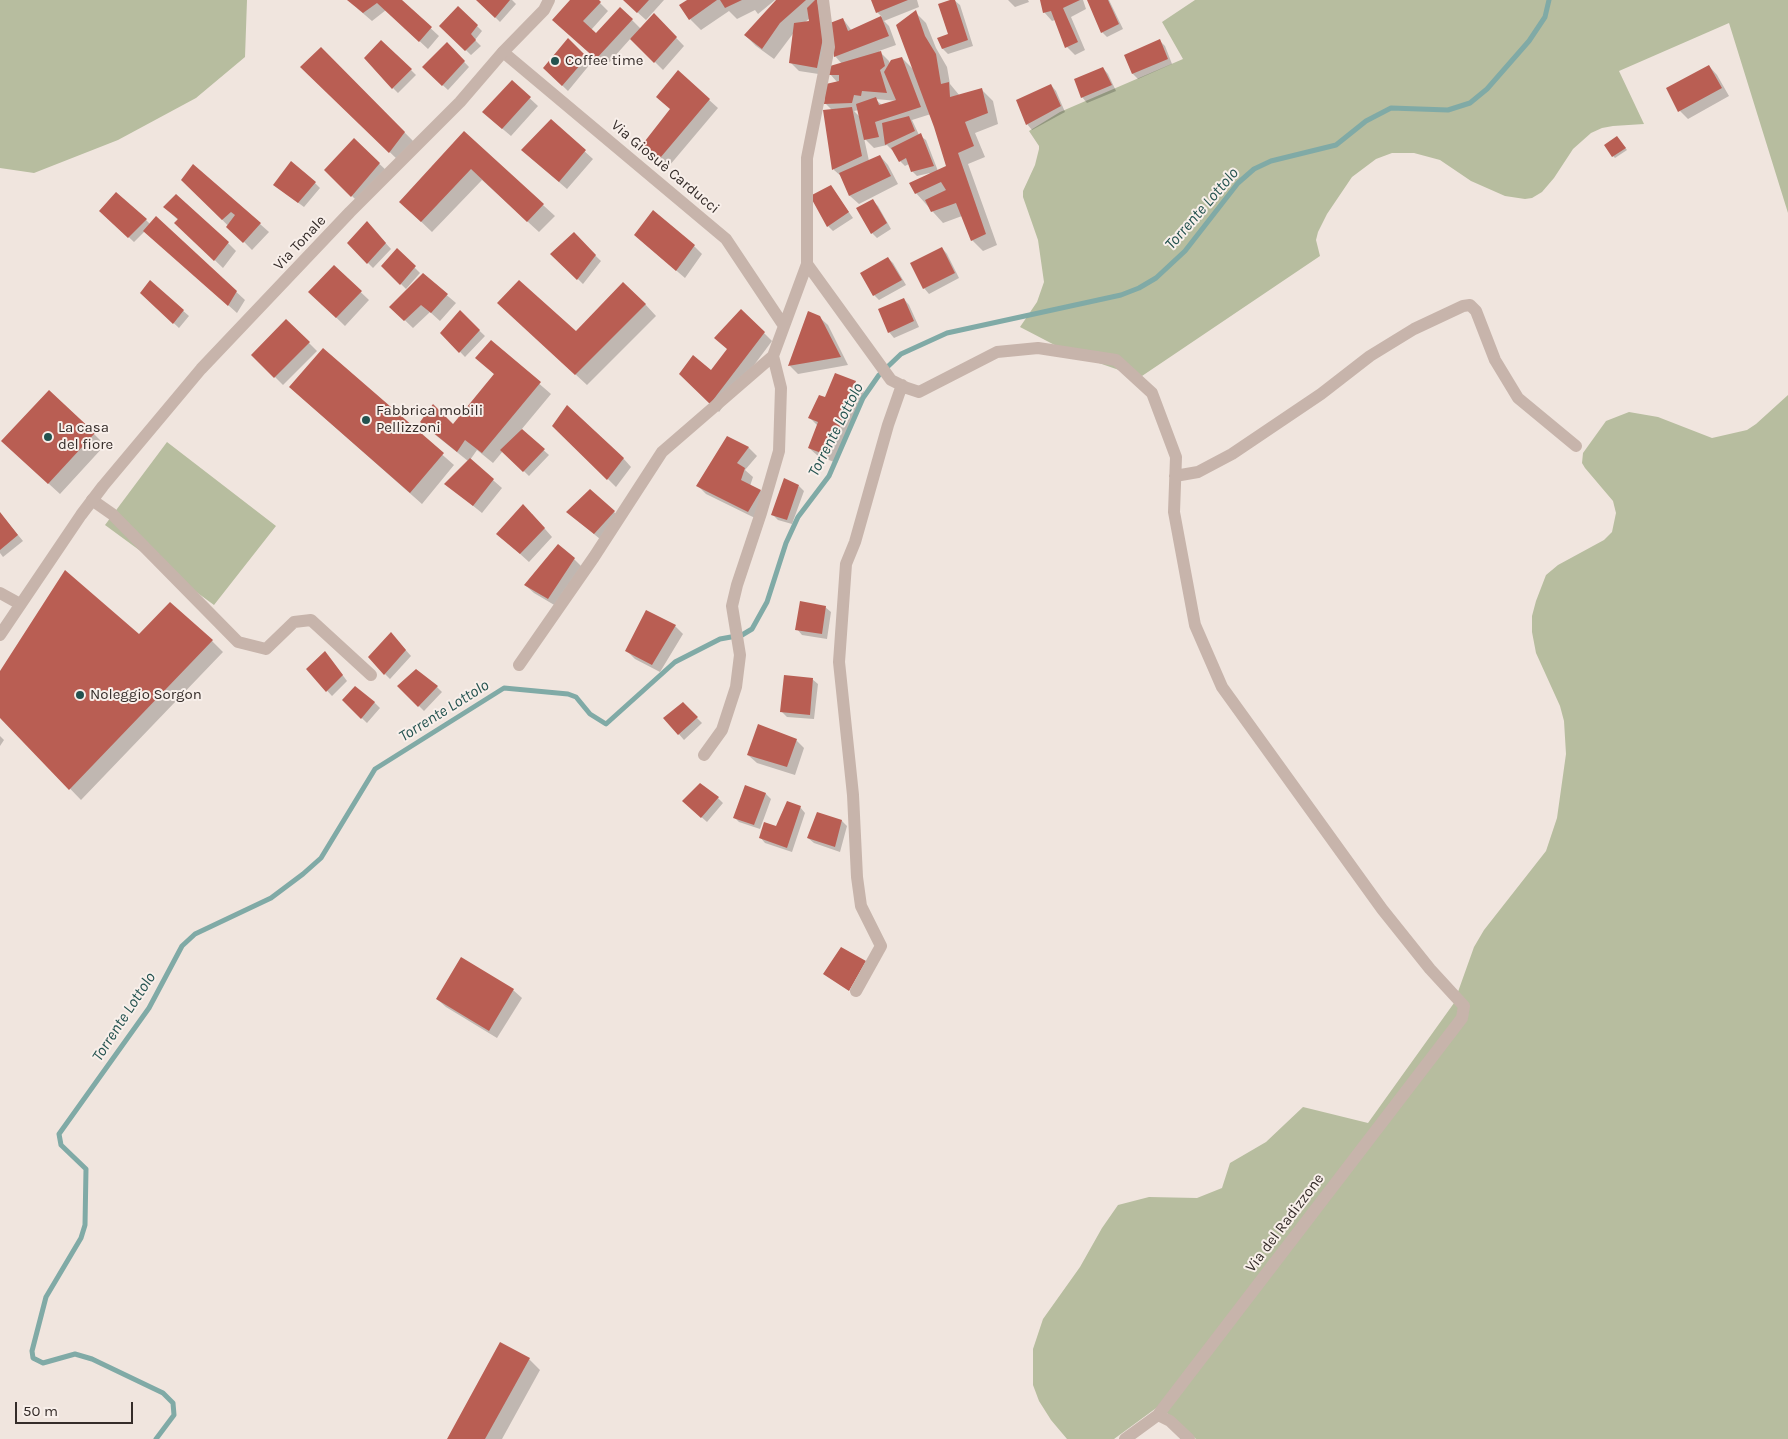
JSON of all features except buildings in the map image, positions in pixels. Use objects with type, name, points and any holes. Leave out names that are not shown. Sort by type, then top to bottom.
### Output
[{"type":"street","name":"Via Tonale","points":[[0,635],[92,500],[201,369],[350,212],[460,102],[503,52],[544,10],[549,0]]},
{"type":"street","points":[[704,755],[722,730],[736,687],[740,655],[732,606],[779,451],[781,388],[774,356],[806,264],[807,158],[829,47],[823,0]]},
{"type":"street","name":"Via Giosuè Carducci","points":[[503,52],[726,239],[784,326]]},
{"type":"street","points":[[806,264],[878,362],[897,382],[919,392],[997,352],[1038,348],[1116,360],[1152,393],[1176,457],[1175,476],[1198,472],[1232,454],[1321,394],[1370,356],[1414,329],[1463,306],[1470,305],[1476,311],[1495,360],[1518,398],[1576,446]]},
{"type":"street","points":[[519,665],[594,557],[662,452],[774,356]]},
{"type":"street","points":[[856,991],[881,946],[861,906],[857,877],[853,795],[839,662],[846,564],[855,542],[888,425],[897,382]]},
{"type":"street","name":"Via del Radizzone","points":[[1126,1439],[1158,1415],[1462,1018],[1464,1006],[1430,969],[1382,909],[1222,687],[1195,625],[1174,512],[1175,476]]},
{"type":"street","points":[[92,500],[112,514],[238,642],[266,649],[294,622],[311,620],[371,675]]},
{"type":"street","points":[[0,593],[20,604]]},
{"type":"street","points":[[1158,1415],[1170,1422],[1189,1439]]},
{"type":"green space","points":[[0,0],[247,0],[245,57],[196,98],[118,140],[34,173],[0,168]]},
{"type":"green space","points":[[1195,0],[1788,0],[1788,213],[1729,23],[1619,71],[1644,124],[1613,126],[1591,133],[1573,149],[1554,178],[1542,192],[1532,198],[1525,199],[1505,196],[1471,181],[1440,160],[1414,153],[1392,153],[1376,159],[1352,177],[1327,214],[1318,232],[1316,240],[1320,256],[1142,376],[1070,353],[1020,327],[1037,302],[1044,282],[1038,240],[1023,197],[1023,191],[1035,165],[1039,149],[1029,131],[1060,112],[1183,59],[1162,22]]},
{"type":"green space","points":[[1788,395],[1788,1439],[1196,1439],[1159,1406],[1114,1439],[1067,1439],[1051,1420],[1039,1401],[1033,1385],[1033,1349],[1043,1319],[1080,1267],[1102,1228],[1118,1205],[1149,1197],[1197,1198],[1222,1188],[1230,1163],[1266,1142],[1303,1107],[1368,1123],[1454,1003],[1474,947],[1484,930],[1546,851],[1557,818],[1566,754],[1564,721],[1560,706],[1536,653],[1532,632],[1532,616],[1546,575],[1558,565],[1604,540],[1612,532],[1616,513],[1613,501],[1582,463],[1583,453],[1606,421],[1629,412],[1658,417],[1712,438],[1747,430]]},
{"type":"green space","points":[[167,442],[276,526],[214,605],[105,525]]},
{"type":"waterway","name":"Torrente Lottolo","points":[[156,1439],[174,1415],[173,1403],[163,1393],[92,1359],[75,1354],[43,1363],[33,1358],[32,1351],[46,1297],[81,1238],[85,1225],[86,1169],[61,1145],[59,1134],[149,1008],[182,946],[195,934],[271,898],[303,874],[321,858],[375,769],[504,688],[568,694],[576,697],[590,714],[606,724],[675,662],[720,639],[742,635],[752,629],[767,602],[786,543],[798,517],[829,476],[863,398],[879,375],[901,354],[947,333],[1121,295],[1139,288],[1156,278],[1185,251],[1238,183],[1254,169],[1271,161],[1336,145],[1366,121],[1391,108],[1448,110],[1470,103],[1487,89],[1529,41],[1545,17],[1549,0]]},
{"type":"place","name":"Coffee time","points":[[555,61]]},
{"type":"place","name":"Fabbrica mobili Pellizzoni","points":[[366,420]]},
{"type":"place","name":"La casa del fiore","points":[[48,437]]},
{"type":"place","name":"Noleggio Sorgon","points":[[80,695]]}]
